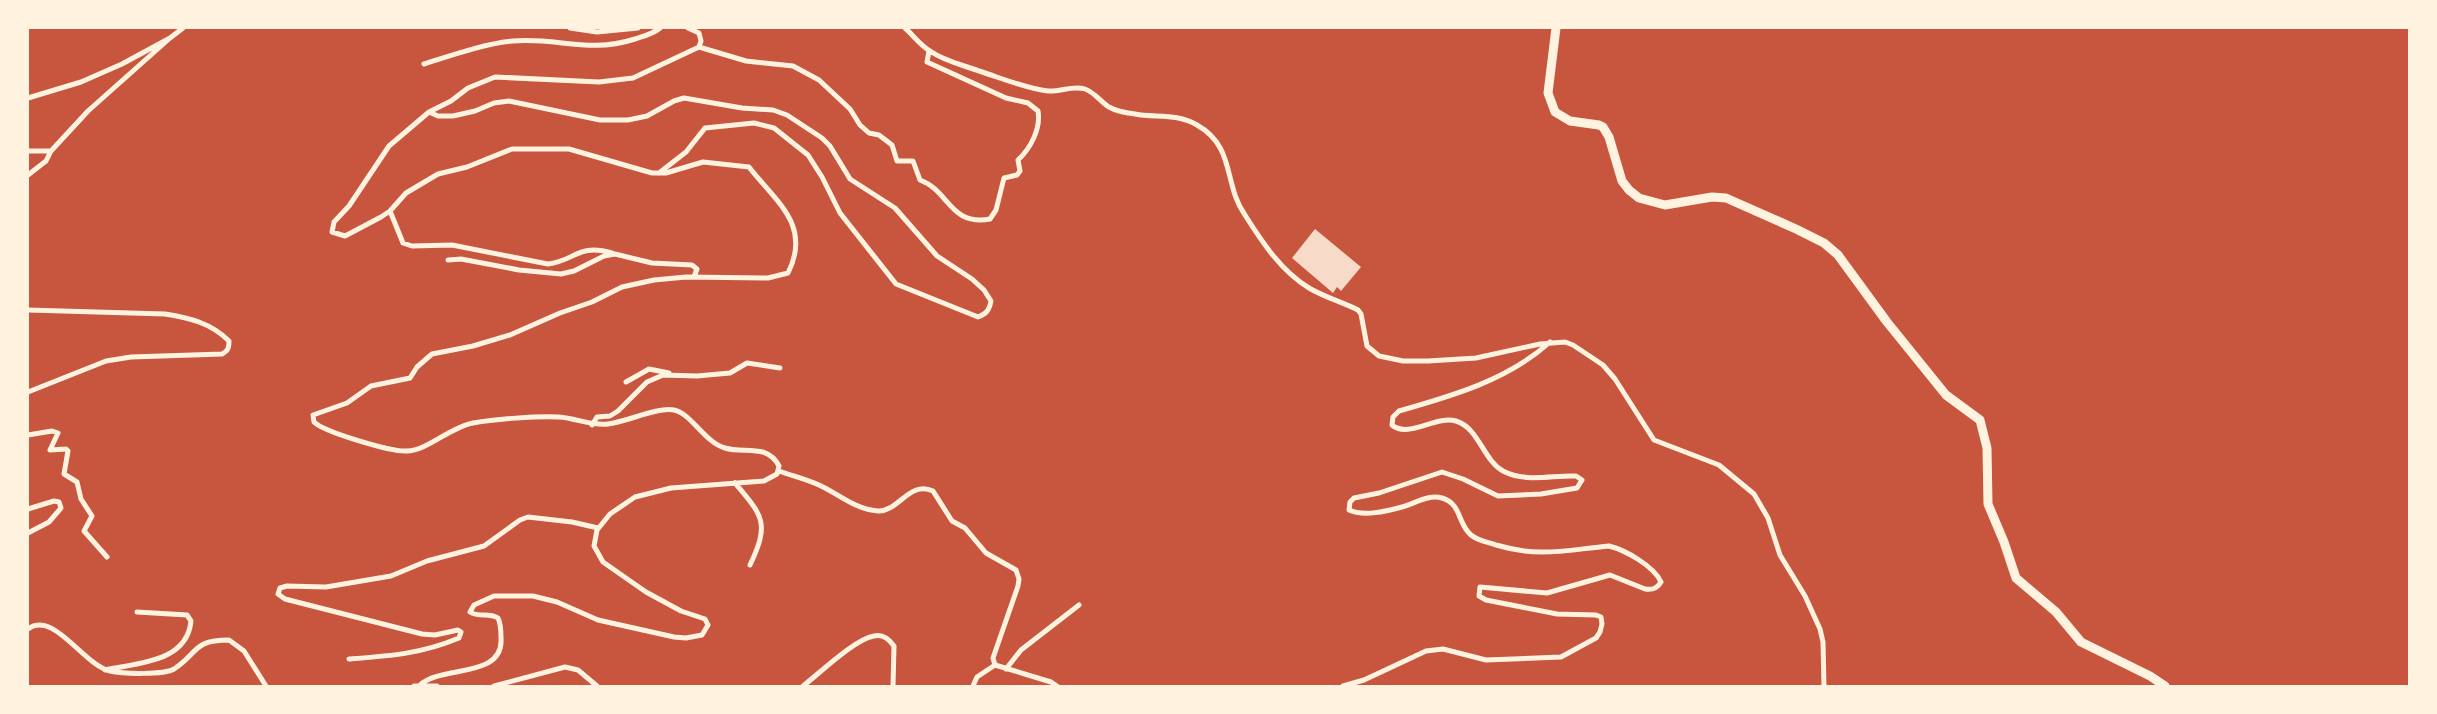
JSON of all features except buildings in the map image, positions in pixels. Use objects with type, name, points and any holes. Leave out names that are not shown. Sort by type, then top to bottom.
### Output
[{"type":"highway","points":[[1556,28],[1548,93],[1555,112],[1570,121],[1594,124],[1603,128],[1609,136],[1622,181],[1639,198],[1665,205],[1712,196],[1726,198],[1796,229],[1824,244],[1838,255],[1887,322],[1946,394],[1980,420],[1987,448],[1988,504],[2004,542],[2016,578],[2056,612],[2081,642],[2150,676],[2165,686]]},
{"type":"street","points":[[28,175],[46,161],[51,151],[88,111],[183,28]]},
{"type":"street","points":[[570,28],[597,32],[638,28]]},
{"type":"street","points":[[424,64],[492,44],[515,41],[538,41],[573,46],[608,46],[643,37],[660,28]]},
{"type":"street","points":[[688,28],[699,33],[701,41],[699,47]]},
{"type":"street","points":[[905,28],[929,51],[1004,80],[1050,91],[1074,88],[1087,89],[1111,108],[1136,114],[1161,114],[1189,120],[1207,131],[1215,138],[1223,153],[1230,170],[1232,185],[1244,215],[1265,245],[1279,262],[1309,288],[1358,310],[1361,314],[1367,346],[1378,356],[1403,361],[1476,358],[1550,342],[1565,342],[1573,345],[1603,365],[1615,379],[1654,440],[1719,464],[1754,494],[1768,518],[1780,555],[1805,596],[1820,629],[1823,642],[1824,686]]},
{"type":"street","points":[[28,98],[81,82],[122,64],[170,38]]},
{"type":"street","points":[[779,471],[777,461],[764,452],[726,449],[709,441],[676,410],[663,410],[626,421],[592,425],[560,417],[470,424],[410,451],[375,445],[323,428],[313,420],[315,413],[348,403],[371,386],[410,378],[417,368],[432,354],[473,346],[510,335],[560,313],[592,302],[622,287],[654,280],[694,277],[768,278],[788,273],[794,256],[796,229],[774,196],[749,167],[704,162],[652,173],[569,149],[512,149],[467,167],[438,174],[406,194],[390,211],[345,236],[332,232],[334,222],[349,206],[389,146],[429,112],[451,101],[468,88],[494,77],[599,82],[633,78],[699,47],[746,61],[793,66],[819,80],[850,109],[860,125],[892,144],[897,161],[913,161],[920,180],[934,186],[957,214],[980,220],[990,219],[996,210],[1004,178],[1017,175],[1020,171],[1018,160],[1035,136],[1038,110],[1028,104],[1006,98],[927,62],[929,51]]},
{"type":"street","points":[[429,112],[438,116],[453,116],[475,111],[494,103],[509,102],[600,120],[628,120],[647,116],[674,101],[684,98],[742,108],[773,110],[787,115],[822,138],[830,146],[850,179],[895,208],[937,256],[978,284],[991,301],[990,308],[985,314],[978,317],[896,284],[840,213],[812,160],[774,128],[754,122],[705,128],[686,152],[659,173]]},
{"type":"street","points":[[28,151],[51,151]]},
{"type":"street","points":[[390,211],[403,243],[412,246],[452,245],[548,264],[586,250],[652,262],[692,265],[697,269],[694,277]]},
{"type":"street","points":[[448,260],[461,259],[519,270],[561,274],[574,271],[604,256],[615,254]]},
{"type":"street","points":[[28,310],[165,314],[185,317],[204,323],[220,332],[229,341],[229,347],[222,354],[131,357],[106,361],[28,392]]},
{"type":"street","points":[[1343,686],[1364,680],[1426,650],[1443,648],[1486,660],[1561,657],[1581,647],[1600,632],[1601,618],[1596,614],[1557,614],[1486,600],[1479,596],[1480,588],[1547,593],[1610,576],[1616,576],[1645,589],[1651,590],[1659,586],[1661,582],[1655,573],[1630,553],[1618,548],[1609,546],[1552,553],[1531,553],[1475,538],[1466,529],[1455,505],[1442,498],[1420,500],[1402,507],[1364,513],[1349,510],[1350,502],[1354,498],[1379,493],[1442,472],[1463,479],[1498,496],[1541,494],[1577,488],[1582,480],[1579,476],[1532,477],[1503,471],[1494,463],[1469,429],[1456,421],[1441,421],[1402,430],[1392,425],[1393,417],[1399,411],[1453,396],[1478,386],[1533,357],[1550,342]]},
{"type":"street","points":[[592,425],[597,417],[610,416],[625,406],[651,380],[663,374],[697,376],[730,373],[747,363],[780,368]]},
{"type":"street","points":[[626,382],[649,369],[672,374]]},
{"type":"street","points":[[28,435],[52,431],[58,433],[50,450],[68,450],[63,472],[77,482],[82,499],[92,516],[84,531],[107,557]]},
{"type":"street","points":[[420,685],[430,678],[466,671],[487,663],[498,656],[501,648],[498,618],[491,614],[479,615],[470,612],[474,605],[494,596],[540,597],[557,602],[598,620],[674,637],[695,637],[706,632],[708,625],[705,619],[681,610],[646,592],[603,562],[594,546],[598,528],[610,514],[635,497],[671,488],[768,480],[779,471]]},
{"type":"street","points":[[779,471],[807,479],[860,508],[879,511],[886,510],[913,491],[925,488],[932,491],[950,520],[967,530],[986,553],[1012,567],[1018,574],[1018,586],[993,658],[995,665]]},
{"type":"street","points":[[735,483],[758,510],[762,523],[760,544],[750,565]]},
{"type":"street","points":[[28,509],[54,501],[59,502],[61,508],[49,522],[28,533]]},
{"type":"street","points":[[349,659],[398,656],[434,649],[459,638],[461,632],[458,630],[435,635],[413,632],[285,599],[278,594],[280,588],[287,586],[326,587],[391,576],[427,561],[484,546],[520,520],[528,517],[572,522],[598,528]]},
{"type":"street","points":[[1006,669],[1021,650],[1078,605]]},
{"type":"street","points":[[104,670],[140,664],[160,658],[173,652],[188,635],[191,621],[187,615],[136,612]]},
{"type":"street","points":[[28,629],[38,624],[46,625],[67,639],[90,661],[104,670],[124,673],[166,672],[174,669],[202,642],[228,640],[244,651],[266,686]]},
{"type":"street","points":[[803,686],[859,641],[876,635],[883,637],[894,646],[893,686]]},
{"type":"street","points":[[995,665],[1051,682],[1057,686]]},
{"type":"street","points":[[973,686],[977,677],[995,665]]},
{"type":"street","points":[[494,686],[565,667],[578,670],[596,686]]},
{"type":"street","points":[[414,686],[437,686]]}]
